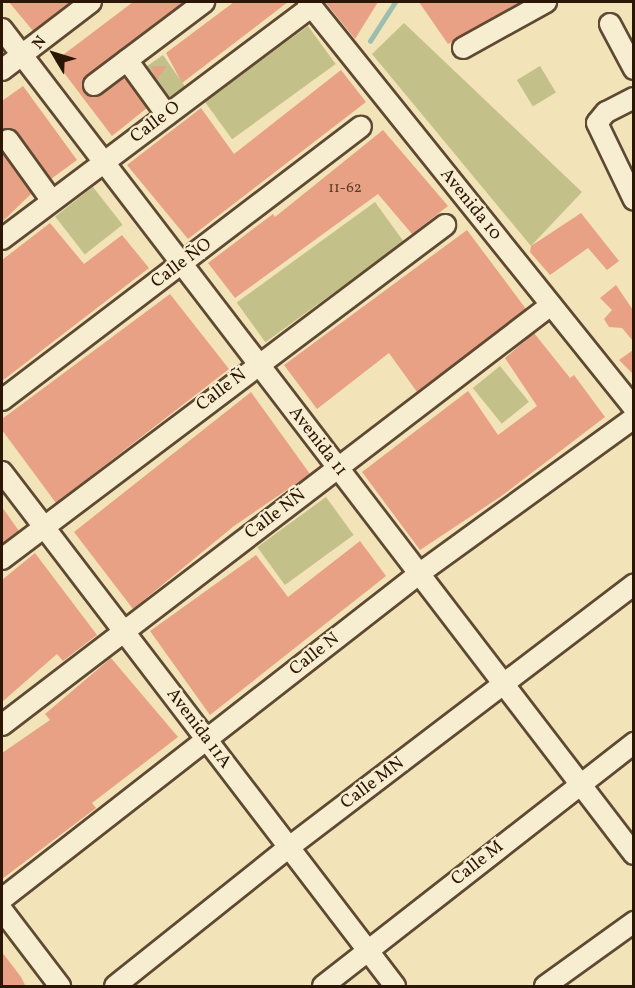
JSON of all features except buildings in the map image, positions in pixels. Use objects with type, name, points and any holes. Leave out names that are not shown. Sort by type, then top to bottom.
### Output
[{"type":"street","points":[[2,70],[88,2]]},
{"type":"street","points":[[94,85],[204,2]]},
{"type":"street","points":[[464,48],[546,2]]},
{"type":"street","name":"Calle O","points":[[2,239],[310,4]]},
{"type":"street","name":"Avenida 10","points":[[310,4],[633,408]]},
{"type":"street","points":[[610,24],[633,69]]},
{"type":"street","name":"Avenida 11","points":[[2,29],[633,854]]},
{"type":"street","points":[[127,60],[167,115]]},
{"type":"street","points":[[633,98],[606,112],[597,123],[633,200]]},
{"type":"street","name":"Calle ÑO","points":[[2,400],[361,128]]},
{"type":"street","points":[[8,140],[52,201]]},
{"type":"street","name":"Calle Ñ","points":[[2,559],[257,364],[445,225]]},
{"type":"street","name":"Calle NÑ","points":[[2,725],[551,305]]},
{"type":"street","name":"Calle N","points":[[2,898],[420,573],[633,418]]},
{"type":"street","name":"Avenida 11A","points":[[2,472],[395,987]]},
{"type":"street","name":"Calle MN","points":[[115,987],[288,848],[504,686],[633,584]]},
{"type":"street","name":"Calle M","points":[[323,987],[633,743]]},
{"type":"street","points":[[2,910],[60,987]]},
{"type":"street","points":[[544,987],[633,922]]},
{"type":"shaded area","points":[[404,23],[582,192],[531,246],[372,54]]},
{"type":"shaded area","points":[[308,26],[336,64],[232,139],[204,101]]},
{"type":"shaded area","points":[[163,55],[185,87],[162,103],[140,71]]},
{"type":"shaded area","points":[[540,66],[556,93],[533,106],[517,80]]},
{"type":"shaded area","points":[[93,187],[123,225],[85,254],[55,217]]},
{"type":"shaded area","points":[[375,202],[404,242],[265,342],[237,303]]},
{"type":"shaded area","points":[[500,366],[529,402],[502,424],[473,388]]},
{"type":"shaded area","points":[[326,497],[354,535],[285,585],[257,547]]},
{"type":"waterway","points":[[370,41],[395,2]]}]
